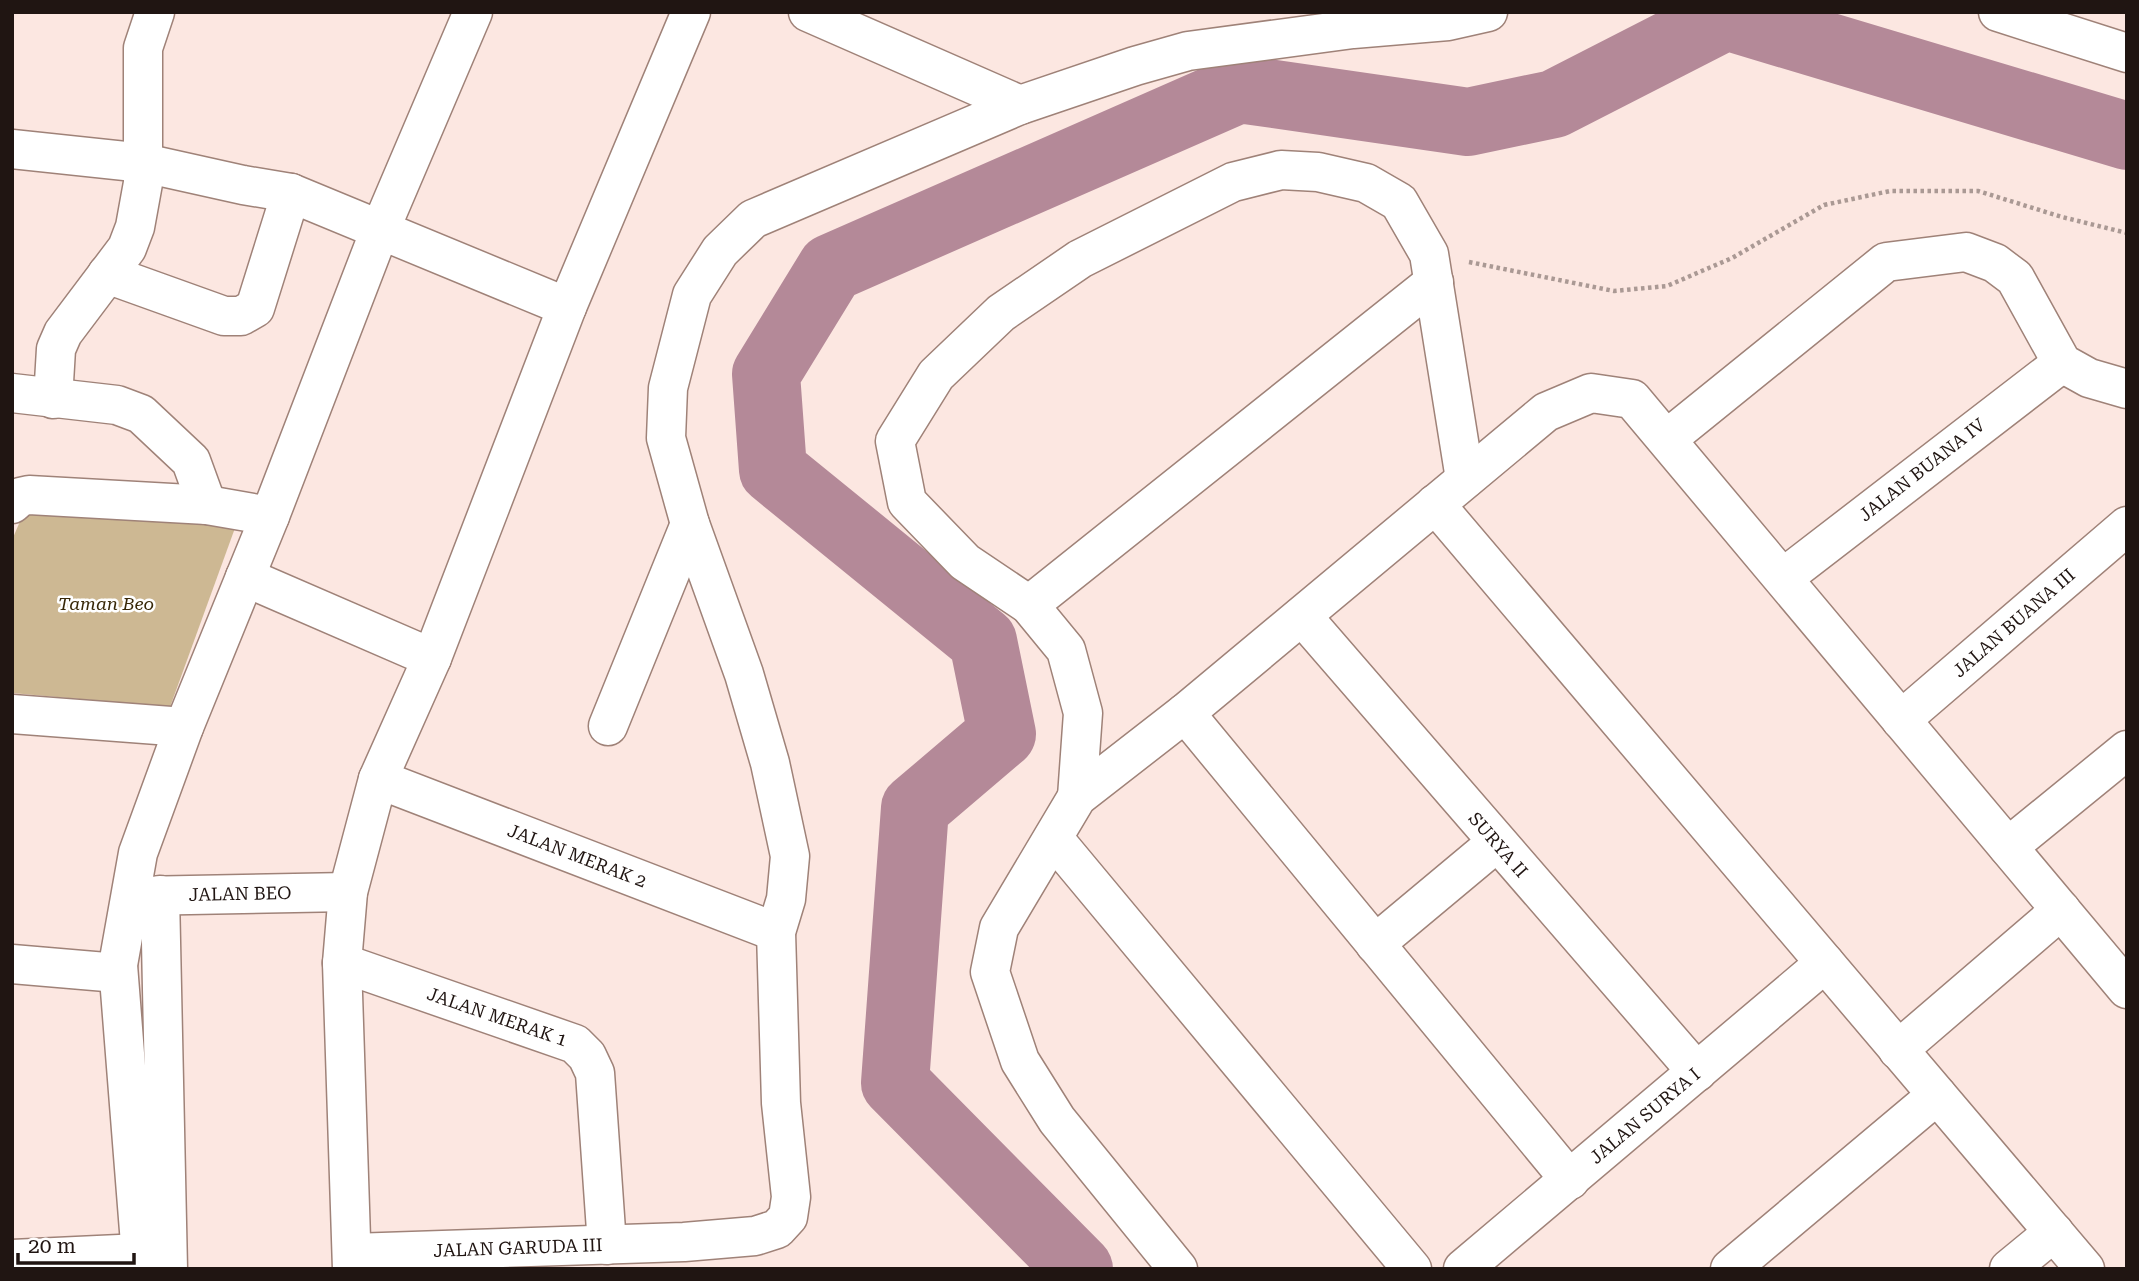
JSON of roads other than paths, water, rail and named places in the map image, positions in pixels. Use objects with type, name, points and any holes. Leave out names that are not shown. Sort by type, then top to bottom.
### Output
[{"type":"street","points":[[53,399],[56,349],[63,333],[127,248],[135,227],[144,183],[143,48],[155,12]]},
{"type":"street","points":[[150,1263],[146,896],[138,853],[184,727],[270,516],[380,230],[473,12]]},
{"type":"street","points":[[352,1261],[342,963],[348,892],[378,779],[432,658],[567,307],[691,12]]},
{"type":"street","points":[[808,12],[1020,105]]},
{"type":"street","points":[[1289,12],[1349,24]]},
{"type":"street","name":"JALAN GARUDA III","points":[[352,1261],[607,1245],[685,1255],[778,1229],[788,1217],[791,1197],[781,1102],[776,932],[786,900],[790,856],[770,762],[744,674],[690,524],[666,438],[668,388],[692,295],[720,251],[753,219],[1020,105],[1135,66],[1188,51],[1349,24],[1448,21],[1488,12]]},
{"type":"street","points":[[1997,12],[2127,53]]},
{"type":"street","points":[[12,149],[144,163],[243,185],[291,192],[567,307]]},
{"type":"street","points":[[1077,797],[1083,713],[1066,650],[1029,605],[965,562],[907,502],[895,441],[936,375],[1001,313],[1092,253],[1233,182],[1281,170],[1318,172],[1366,183],[1399,202],[1431,268],[1465,479]]},
{"type":"street","points":[[107,274],[224,316],[241,316],[255,308],[291,192]]},
{"type":"street","points":[[1667,439],[1886,262],[1966,252],[1994,262],[2015,278],[2062,363],[2089,378],[2127,389]]},
{"type":"street","points":[[1029,605],[1431,268]]},
{"type":"street","name":"JALAN BUANA IV","points":[[1783,578],[2062,363]]},
{"type":"street","points":[[12,393],[117,405],[141,414],[191,461],[207,505]]},
{"type":"street","points":[[1178,1269],[1056,1120],[1020,1061],[990,972],[999,928],[1077,797],[1185,713],[1546,412],[1591,393],[1632,399],[2061,911],[2124,980]]},
{"type":"street","points":[[12,504],[20,497],[29,495],[207,505],[270,516]]},
{"type":"street","points":[[1435,504],[2085,1269]]},
{"type":"street","points":[[608,726],[690,524]]},
{"type":"street","name":"JALAN BUANA III","points":[[1901,720],[2127,526]]},
{"type":"street","points":[[245,577],[432,658]]},
{"type":"street","name":"SURYA II","points":[[1302,616],[1697,1072]]},
{"type":"street","points":[[1185,713],[1570,1180]]},
{"type":"street","points":[[12,714],[184,727]]},
{"type":"street","points":[[2008,847],[2127,750]]},
{"type":"street","name":"JALAN MERAK 2","points":[[378,779],[776,932]]},
{"type":"street","points":[[1054,839],[1412,1269]]},
{"type":"street","points":[[1375,944],[1496,843]]},
{"type":"street","name":"JALAN BEO","points":[[146,896],[348,892]]},
{"type":"street","points":[[146,896],[118,965],[150,1263]]},
{"type":"street","points":[[1899,1050],[2061,911]]},
{"type":"street","name":"JALAN MERAK 1","points":[[342,963],[575,1044],[587,1056],[595,1073],[607,1245]]},
{"type":"street","name":"JALAN SURYA I","points":[[1483,1263],[1570,1180],[1825,963]]},
{"type":"street","points":[[12,964],[106,972],[118,965]]},
{"type":"street","points":[[1730,1269],[1937,1095]]},
{"type":"street","points":[[2009,1269],[2054,1232]]},
{"type":"street","points":[[12,1259],[150,1263]]},
{"type":"waterway","points":[[1079,1269],[895,1083],[915,808],[1002,734],[983,641],[773,470],[766,374],[831,268],[1239,89],[1468,122],[1554,104],[1726,16],[2127,136]]},
{"type":"park label","name":"Taman Beo","points":[[106,604]]}]
